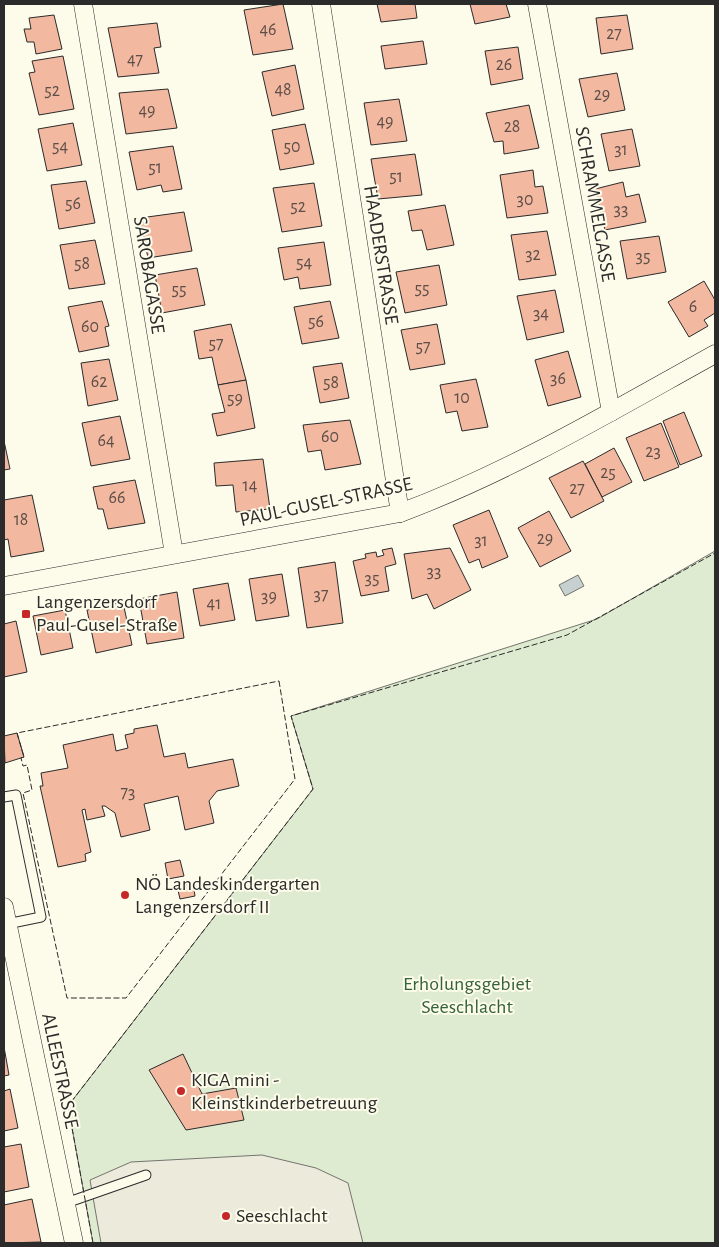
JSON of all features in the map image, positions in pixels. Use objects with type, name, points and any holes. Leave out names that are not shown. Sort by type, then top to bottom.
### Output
[{"type":"street","name":"SAROBAGASSE","points":[[83,4],[174,554]]},
{"type":"street","name":"HAADERSTRASSE","points":[[321,4],[400,513]]},
{"type":"street","name":"SCHRAMMELGASSE","points":[[537,4],[611,412]]},
{"type":"street","name":"PAUL-GUSEL-STRASSE","points":[[4,586],[400,513],[464,488],[611,412],[715,354]]},
{"type":"street","name":"ALLEESTRASSE","points":[[6,915],[74,1243]]},
{"type":"lane","points":[[4,797],[16,795],[40,917],[6,915]]},
{"type":"lane","points":[[66,1203],[146,1175]]},
{"type":"green space","name":"Erholungsgebiet Seeschlacht","points":[[715,551],[715,1243],[93,1243],[68,1106],[313,789],[291,716],[597,619]]},
{"type":"shaded area","points":[[578,575],[584,586],[565,596],[559,585]]},
{"type":"shaded area","name":"Seeschlacht","points":[[262,1155],[316,1168],[348,1183],[363,1243],[101,1243],[90,1180],[131,1162]]},
{"type":"building","points":[[283,4],[293,49],[253,55],[244,10]]},
{"type":"building","points":[[377,4],[415,4],[417,18],[381,22]]},
{"type":"building","points":[[470,4],[506,4],[510,17],[475,24]]},
{"type":"building","points":[[54,15],[62,49],[36,54],[34,42],[27,42],[24,29],[31,29],[29,18]]},
{"type":"building","points":[[627,15],[633,49],[601,54],[596,18]]},
{"type":"building","points":[[157,23],[161,47],[154,48],[159,73],[118,77],[108,28]]},
{"type":"building","points":[[423,41],[427,64],[385,69],[381,46]]},
{"type":"building","points":[[518,47],[523,79],[491,85],[485,51]]},
{"type":"building","points":[[63,56],[74,109],[39,115],[29,73],[35,72],[32,61]]},
{"type":"building","points":[[295,65],[304,109],[272,116],[262,72]]},
{"type":"building","points":[[617,73],[625,110],[588,117],[579,79]]},
{"type":"building","points":[[168,89],[177,128],[126,134],[119,93]]},
{"type":"building","points":[[399,99],[407,141],[371,145],[364,103]]},
{"type":"building","points":[[529,105],[539,148],[504,154],[503,141],[494,142],[486,113]]},
{"type":"building","points":[[73,123],[82,165],[47,171],[38,129]]},
{"type":"building","points":[[305,124],[314,164],[280,170],[272,130]]},
{"type":"building","points":[[632,129],[640,166],[609,171],[601,134]]},
{"type":"building","points":[[173,146],[182,189],[163,192],[161,185],[137,190],[129,152]]},
{"type":"building","points":[[415,154],[422,195],[378,199],[371,159]]},
{"type":"building","points":[[533,170],[535,187],[543,186],[548,213],[507,218],[500,175]]},
{"type":"building","points":[[86,181],[95,223],[59,229],[51,185]]},
{"type":"building","points":[[623,182],[626,197],[639,194],[646,222],[605,230],[595,189]]},
{"type":"building","points":[[314,183],[322,226],[282,232],[273,188]]},
{"type":"building","points":[[445,205],[454,245],[427,250],[422,230],[412,231],[408,211]]},
{"type":"building","points":[[184,212],[192,251],[148,258],[140,218]]},
{"type":"building","points":[[547,231],[556,275],[519,280],[511,235]]},
{"type":"building","points":[[659,236],[666,272],[627,279],[620,241]]},
{"type":"building","points":[[95,240],[105,284],[69,289],[60,245]]},
{"type":"building","points":[[324,242],[331,285],[300,289],[298,277],[284,280],[278,248]]},
{"type":"building","points":[[439,265],[447,305],[405,313],[396,272]]},
{"type":"building","points":[[197,268],[205,305],[162,313],[155,275]]},
{"type":"building","points":[[704,281],[715,300],[715,313],[704,320],[708,326],[689,337],[668,302]]},
{"type":"building","points":[[555,290],[564,332],[527,340],[517,296]]},
{"type":"building","points":[[102,301],[109,326],[105,327],[109,346],[79,352],[68,307]]},
{"type":"building","points":[[330,301],[339,338],[302,344],[294,307]]},
{"type":"building","points":[[231,324],[246,380],[218,385],[212,357],[199,359],[194,331]]},
{"type":"building","points":[[437,324],[445,364],[410,370],[401,330]]},
{"type":"building","points":[[568,351],[581,397],[548,406],[535,360]]},
{"type":"building","points":[[109,359],[118,400],[88,406],[81,363]]},
{"type":"building","points":[[342,363],[349,398],[320,403],[313,367]]},
{"type":"building","points":[[476,379],[488,427],[462,431],[457,411],[446,413],[440,385]]},
{"type":"building","points":[[246,380],[255,428],[217,436],[212,414],[225,412],[218,385]]},
{"type":"building","points":[[684,412],[702,456],[680,465],[663,421]]},
{"type":"building","points":[[120,416],[130,459],[91,466],[82,423]]},
{"type":"building","points":[[350,420],[361,464],[325,470],[321,450],[308,452],[303,425]]},
{"type":"building","points":[[661,423],[679,467],[644,481],[626,438]]},
{"type":"building","points":[[4,441],[10,469],[4,470]]},
{"type":"building","points":[[614,448],[632,482],[602,497],[585,464]]},
{"type":"building","points":[[263,459],[270,509],[236,512],[233,485],[216,486],[214,463]]},
{"type":"building","points":[[583,461],[604,501],[571,518],[549,478]]},
{"type":"building","points":[[135,480],[145,523],[108,529],[103,509],[98,509],[93,487]]},
{"type":"building","points":[[32,495],[44,551],[11,557],[8,539],[4,540],[4,500]]},
{"type":"building","points":[[489,510],[508,557],[482,568],[479,559],[469,563],[453,525]]},
{"type":"building","points":[[549,511],[571,551],[540,567],[518,528]]},
{"type":"building","points":[[392,548],[396,564],[385,567],[389,591],[361,596],[353,561],[366,558],[365,554],[376,552],[377,557],[384,555],[382,550]]},
{"type":"building","points":[[450,548],[471,590],[434,609],[427,594],[412,599],[404,554]]},
{"type":"building","points":[[335,562],[343,623],[307,628],[298,568]]},
{"type":"building","points":[[282,574],[289,616],[256,621],[249,579]]},
{"type":"building","points":[[228,583],[235,620],[200,626],[193,589]]},
{"type":"building","points":[[177,592],[184,638],[147,644],[139,599]]},
{"type":"building","points":[[123,602],[132,645],[96,653],[87,610]]},
{"type":"building","points":[[65,610],[73,648],[41,655],[33,616]]},
{"type":"building","points":[[16,621],[27,672],[4,677],[4,624]]},
{"type":"building","points":[[157,725],[164,757],[185,753],[188,768],[233,759],[239,786],[217,791],[209,801],[214,823],[185,830],[178,796],[144,804],[150,830],[121,837],[115,813],[102,806],[105,816],[87,820],[85,809],[82,810],[91,852],[85,854],[86,861],[58,867],[40,786],[43,786],[41,773],[68,768],[63,745],[113,734],[116,751],[128,748],[125,735],[134,733],[134,729]]},
{"type":"building","points":[[17,733],[24,757],[5,763],[4,736]]},
{"type":"building","points":[[180,860],[184,876],[168,879],[165,863]]},
{"type":"building","points":[[193,883],[195,896],[180,899],[177,886]]},
{"type":"building","points":[[4,1047],[9,1075],[4,1076]]},
{"type":"building","name":"KIGA mini - Kleinstkinderbetreuung","points":[[183,1054],[202,1094],[236,1088],[244,1120],[186,1130],[149,1070]]},
{"type":"building","points":[[10,1089],[18,1128],[4,1131],[4,1091]]},
{"type":"building","points":[[21,1144],[29,1187],[4,1192],[4,1147]]},
{"type":"building","points":[[32,1199],[41,1242],[4,1243],[4,1205]]},
{"type":"fence","points":[[93,1243],[68,1106],[313,789],[291,716],[567,635],[715,553]]},
{"type":"fence","points":[[279,681],[295,779],[126,998],[67,998],[23,793],[32,790],[27,765],[23,766],[21,758],[24,757],[17,733],[279,681]]},
{"type":"place","name":"Langenzersdorf Paul-Gusel-Straße","points":[[26,614]]},
{"type":"place","name":"NÖ Landeskindergarten Langenzersdorf II","points":[[125,895]]},
{"type":"place","name":"KIGA mini - Kleinstkinderbetreuung","points":[[181,1091]]},
{"type":"place","name":"Seeschlacht","points":[[226,1216]]}]
